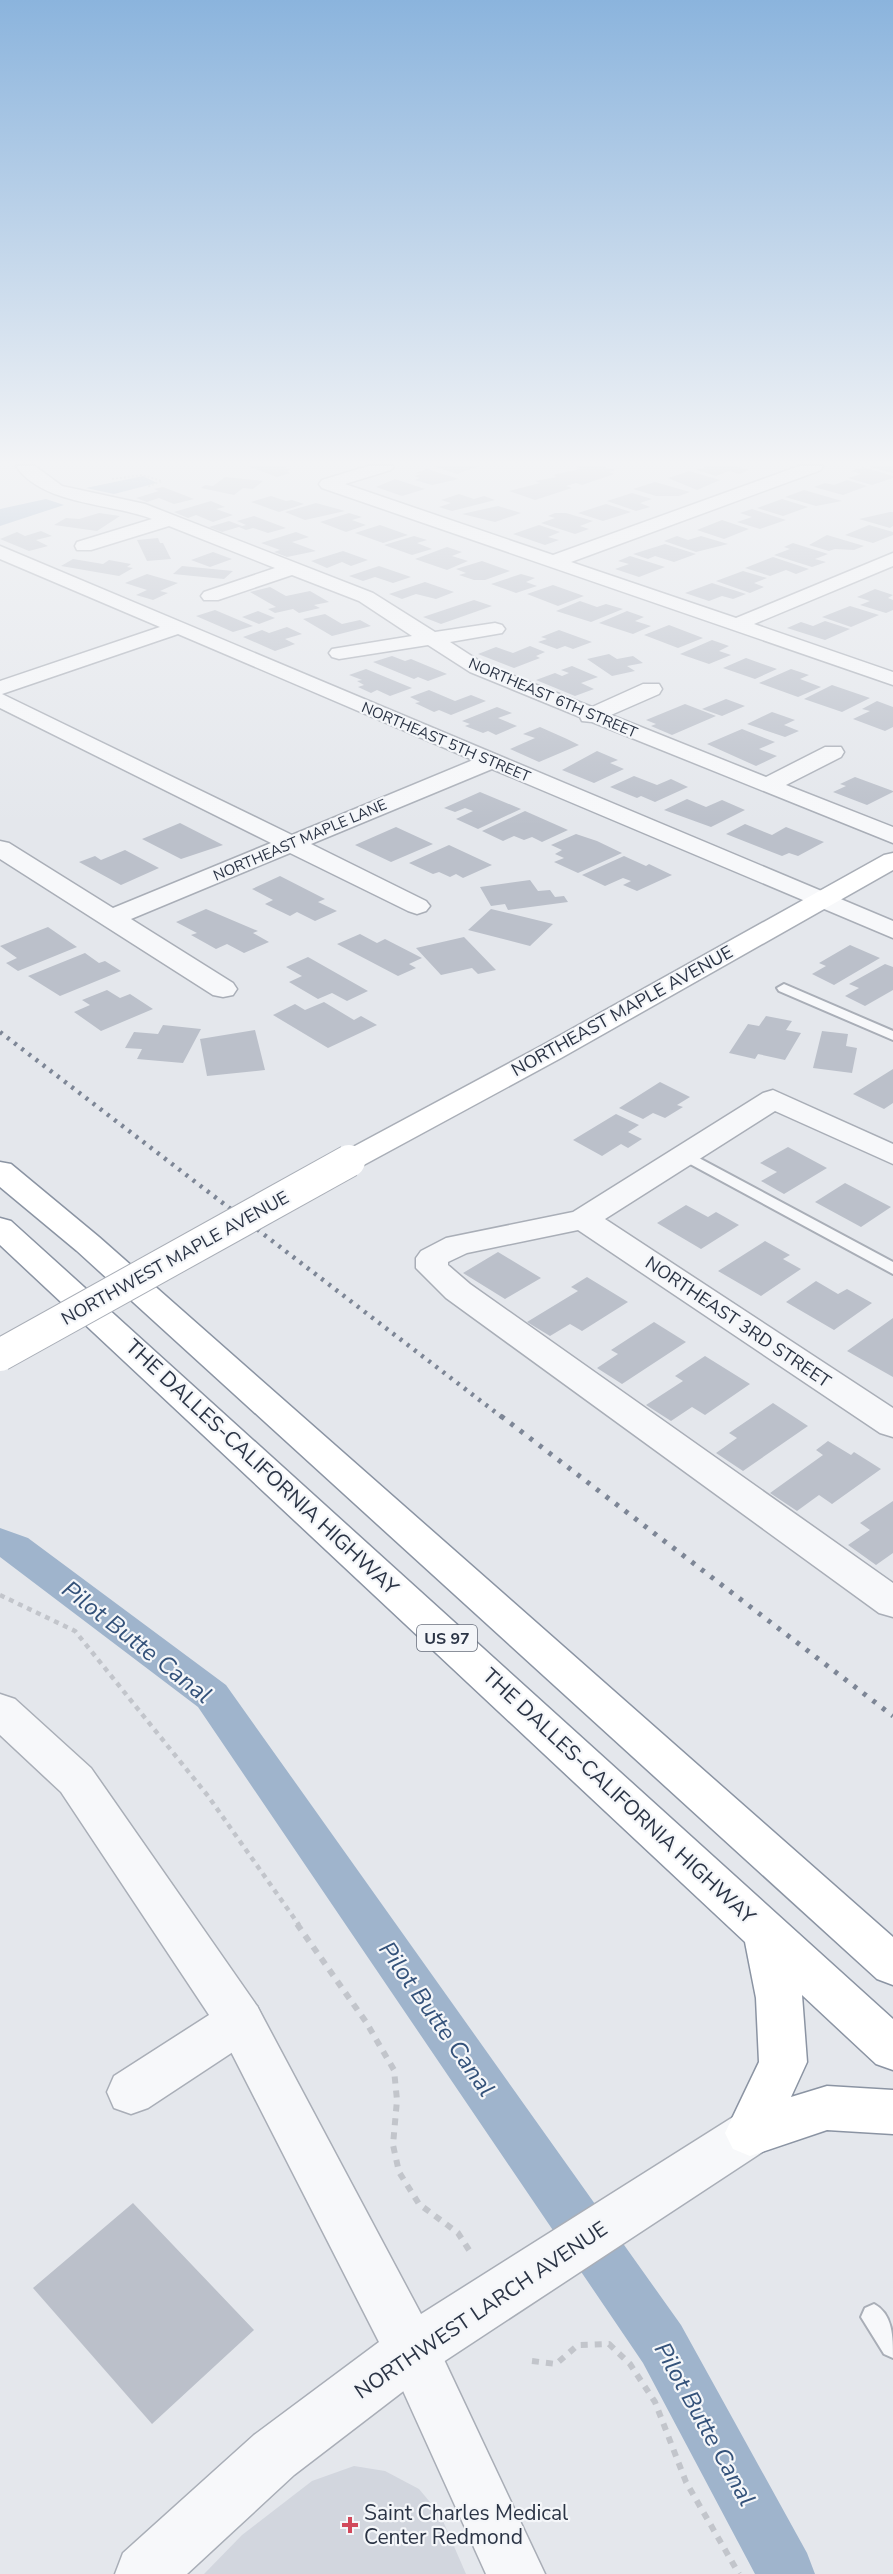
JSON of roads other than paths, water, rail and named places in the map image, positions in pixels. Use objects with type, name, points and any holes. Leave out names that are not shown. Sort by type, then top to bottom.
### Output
[{"type":"main road","name":"NORTHEAST MAPLE AVENUE","points":[[350,1161],[551,1052],[893,860]]},
{"type":"main road","name":"NORTHWEST MAPLE AVENUE","points":[[0,1355],[350,1161]]},
{"type":"main road","name":"US 97","points":[[0,1171],[88,1244],[893,1965]]},
{"type":"main road","name":"THE DALLES-CALIFORNIA HIGHWAY","points":[[0,1228],[893,2049]]},
{"type":"main road","points":[[750,2133],[783,2062],[779,1998],[766,1931]]},
{"type":"main road","points":[[750,2133],[826,2108],[893,2112]]},
{"type":"street","name":"NORTHEAST 5TH STREET","points":[[79,586],[819,901],[893,930]]},
{"type":"street","points":[[211,596],[240,586]]},
{"type":"street","name":"NORTHEAST 6TH STREET","points":[[339,586],[366,597],[477,668],[590,716],[893,836]]},
{"type":"street","points":[[623,586],[893,679]]},
{"type":"street","points":[[736,625],[828,586]]},
{"type":"street","points":[[0,688],[177,628]]},
{"type":"street","points":[[339,653],[495,629]]},
{"type":"street","points":[[590,716],[651,689]]},
{"type":"street","points":[[0,700],[417,906]]},
{"type":"street","points":[[766,786],[833,752]]},
{"type":"street","name":"NORTHEAST MAPLE LANE","points":[[109,919],[491,761]]},
{"type":"street","points":[[0,848],[223,989]]},
{"type":"street","points":[[893,1155],[773,1099],[583,1219],[457,1245],[432,1258],[432,1268],[458,1292],[893,1603]]},
{"type":"street","name":"NORTHEAST 3RD STREET","points":[[583,1219],[893,1425]]},
{"type":"street","points":[[0,1710],[76,1780],[240,2021],[412,2351],[516,2574]]},
{"type":"street","points":[[131,2092],[240,2021]]},
{"type":"street","name":"NORTHWEST LARCH AVENUE","points":[[144,2574],[274,2456],[412,2351],[750,2133]]},
{"type":"lane","points":[[784,988],[893,1036]]},
{"type":"lane","points":[[684,1155],[893,1269]]},
{"type":"lane","points":[[874,2317],[893,2345]]},
{"type":"waterway","name":"Pilot Butte Canal","points":[[0,1541],[15,1548],[212,1696],[662,2344],[786,2574]]},
{"type":"railway","points":[[0,1032],[503,1418]]},
{"type":"railway","points":[[501,1416],[893,1716]]},
{"type":"place","name":"Saint Charles Medical Center Redmond","points":[[350,2525]]}]
